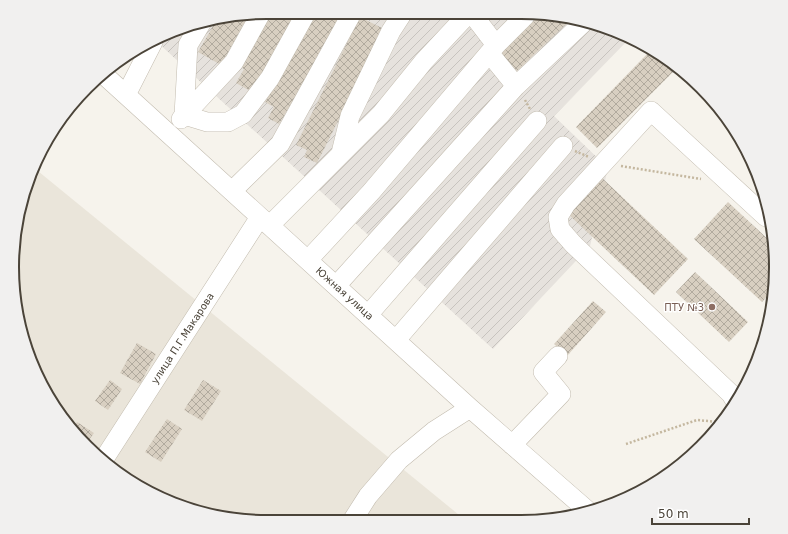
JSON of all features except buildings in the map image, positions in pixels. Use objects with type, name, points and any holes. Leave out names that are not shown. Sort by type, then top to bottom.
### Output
[{"type":"street","points":[[184,115],[207,122],[228,122],[243,114],[270,78],[303,19]]},
{"type":"street","points":[[232,191],[280,144],[349,19]]},
{"type":"street","points":[[341,154],[350,116],[399,19]]},
{"type":"street","name":"улица П.Г.Макарова","points":[[106,456],[265,221],[341,154],[382,114],[424,61],[463,19]]},
{"type":"street","points":[[476,19],[516,86]]},
{"type":"street","points":[[308,260],[371,192],[493,49],[522,19]]},
{"type":"street","points":[[170,134],[184,115],[234,62],[257,20]]},
{"type":"street","points":[[336,286],[516,86],[580,26]]},
{"type":"street","points":[[184,115],[188,44],[198,29]]},
{"type":"street","points":[[126,96],[151,48]]},
{"type":"street","name":"Южная улица","points":[[107,78],[470,408],[584,507]]},
{"type":"street","points":[[733,396],[573,244],[560,229],[558,217],[566,204],[651,111],[763,214]]},
{"type":"street","points":[[368,315],[537,121]]},
{"type":"street","points":[[396,340],[563,146]]},
{"type":"street","points":[[512,445],[561,394],[543,372],[558,356]]},
{"type":"street","points":[[356,515],[368,496],[399,460],[434,431],[470,408]]},
{"type":"path","points":[[626,444],[697,420],[715,422]]},
{"type":"shaded area","points":[[267,19],[521,19],[553,21],[585,27],[626,42],[554,116],[608,168],[590,246],[493,349],[159,44],[203,27],[235,21]]},
{"type":"shaded area","points":[[38,171],[459,515],[267,515],[235,513],[203,507],[172,496],[143,482],[116,464],[81,431],[61,405],[52,391],[38,362],[27,331],[21,299],[19,267],[21,235],[27,203]]},
{"type":"place","name":"ПТУ №3","points":[[712,307]]}]
